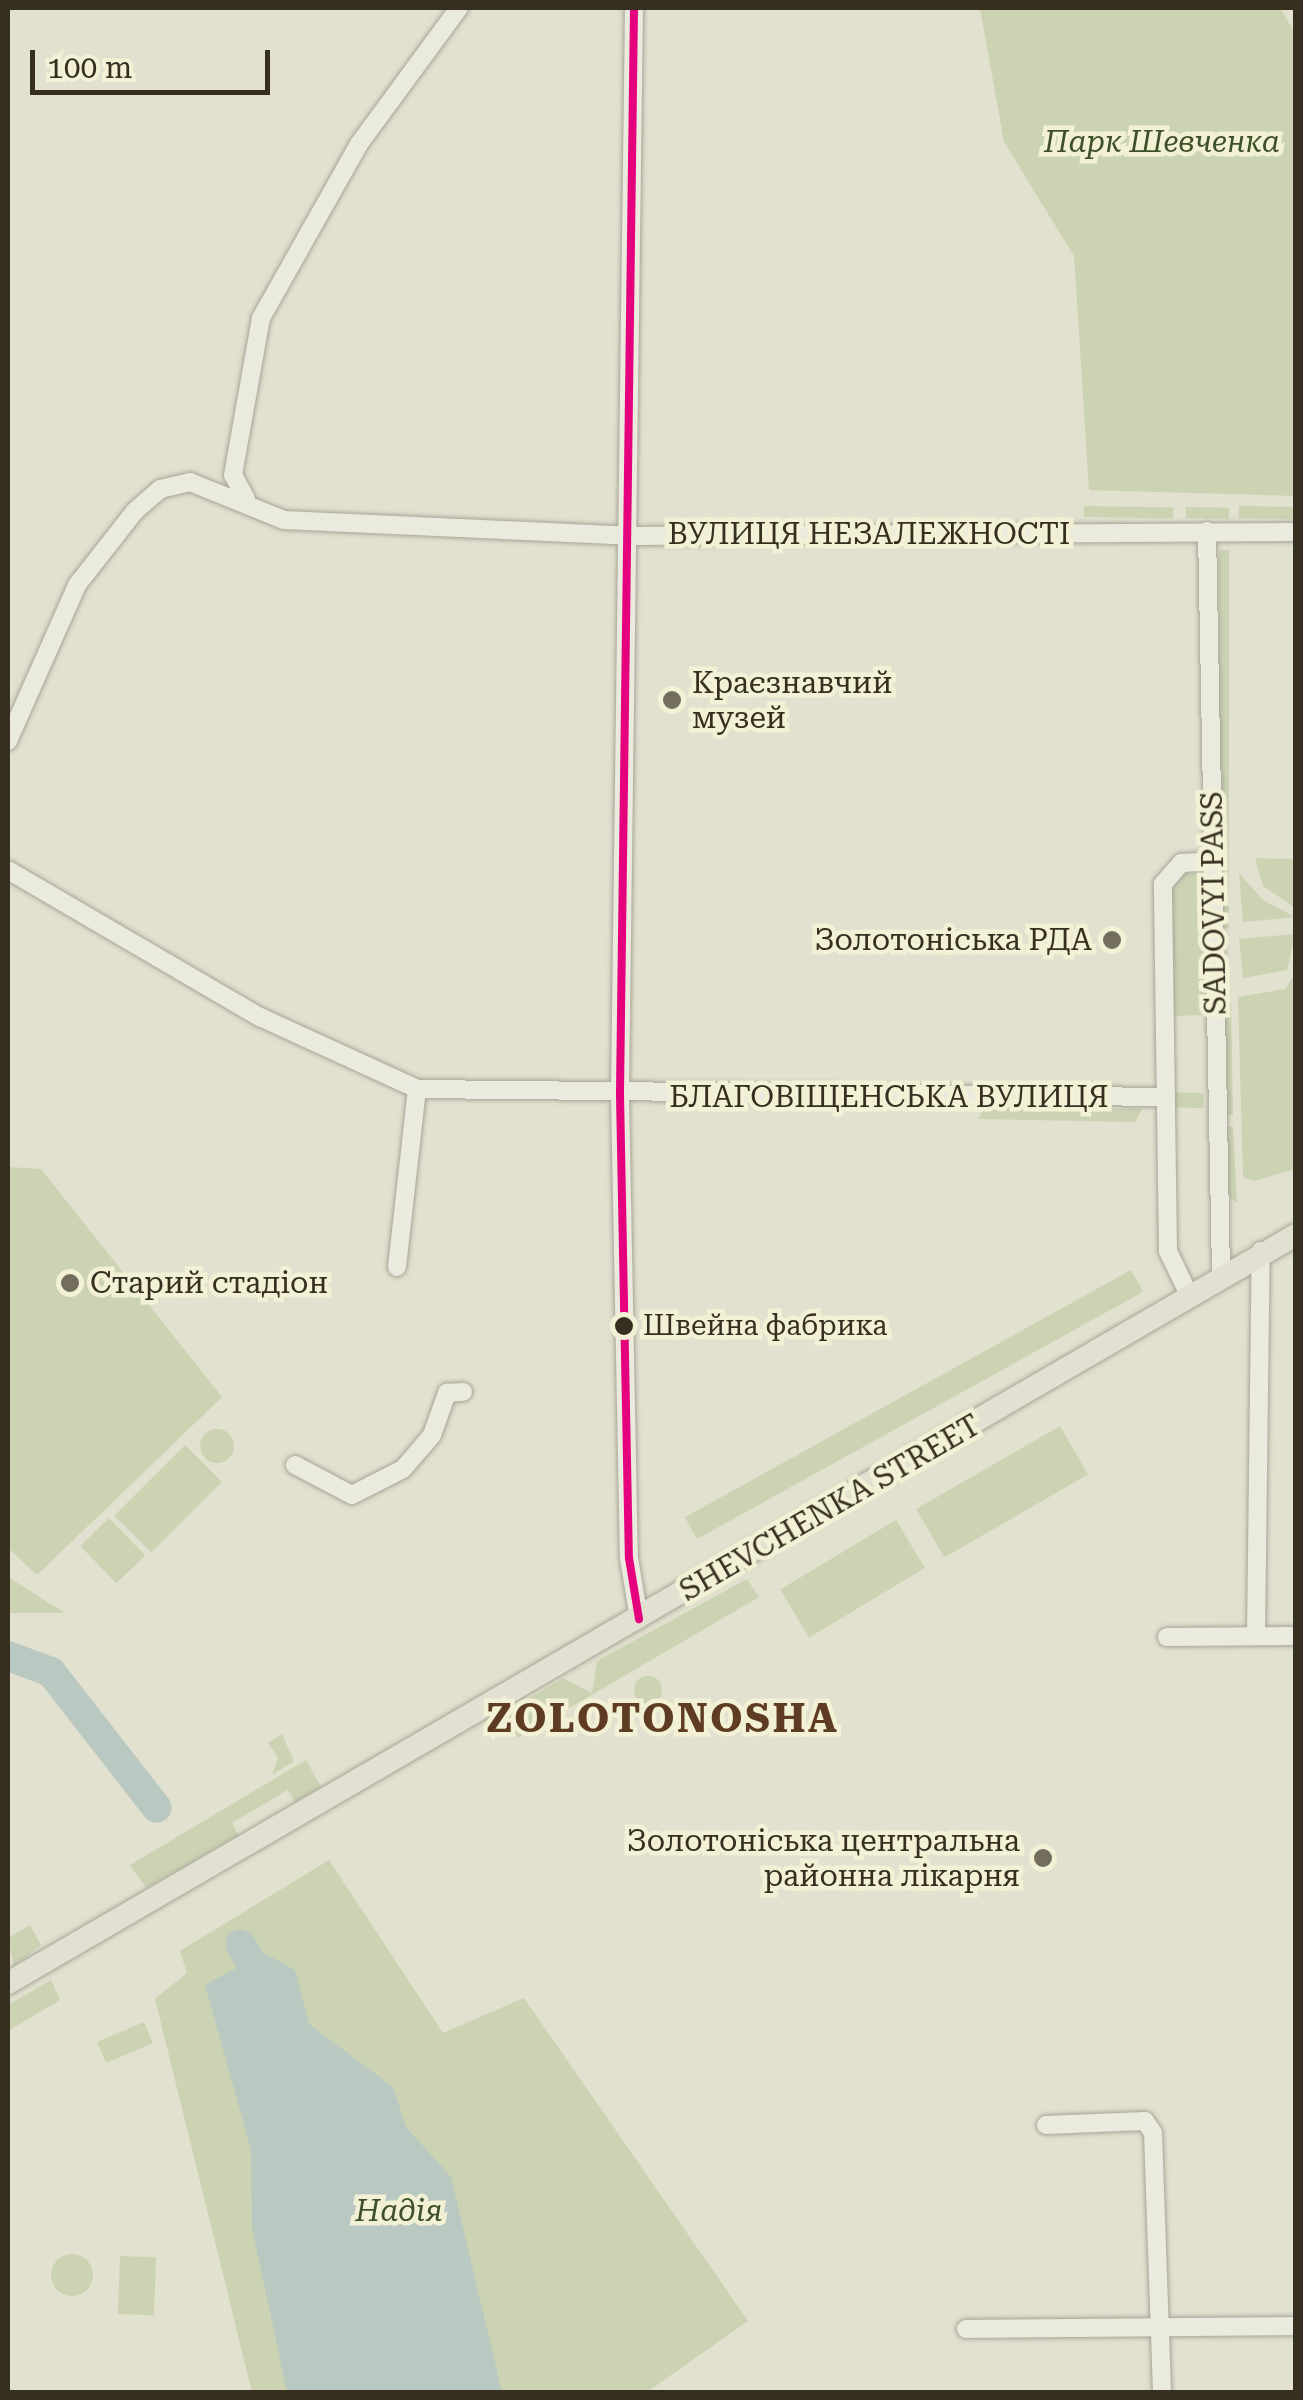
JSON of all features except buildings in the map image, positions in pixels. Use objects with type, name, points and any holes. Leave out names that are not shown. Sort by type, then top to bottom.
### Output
[{"type":"main road","name":"SHEVCHENKA STREET","points":[[8,1983],[639,1619],[1189,1296],[1292,1229]]},
{"type":"street","points":[[246,499],[232,475],[261,318],[360,144],[459,8]]},
{"type":"street","points":[[634,8],[620,1096],[629,1558],[639,1619]]},
{"type":"street","name":"ВУЛИЦЯ НЕЗАЛЕЖНОСТІ","points":[[8,741],[47,637],[77,586],[160,489],[190,482],[246,499],[284,520],[630,536],[1296,532]]},
{"type":"street","name":"SADOVYI PASS","points":[[1207,531],[1221,1274]]},
{"type":"street","points":[[1189,1296],[1168,1250],[1164,884],[1181,863],[1214,862]]},
{"type":"street","name":"БЛАГОВІЩЕНСЬКА ВУЛИЦЯ","points":[[8,870],[260,1018],[417,1089],[620,1096],[1166,1098]]},
{"type":"street","points":[[397,1267],[417,1089]]},
{"type":"street","points":[[1256,1636],[1261,1251]]},
{"type":"street","points":[[295,1466],[352,1494],[403,1470],[432,1435],[448,1392],[462,1392]]},
{"type":"street","points":[[1168,1637],[1296,1636]]},
{"type":"street","points":[[1046,2125],[1145,2121],[1153,2133],[1164,2324],[1162,2392]]},
{"type":"street","points":[[966,2329],[1164,2324],[1296,2326]]},
{"type":"green space","name":"Парк Шевченка","points":[[980,8],[1280,8],[1296,35],[1295,496],[1089,490],[1074,256],[1004,142]]},
{"type":"green space","points":[[1084,506],[1173,508],[1173,519],[1084,517]]},
{"type":"green space","points":[[1239,506],[1295,507],[1295,519],[1239,518]]},
{"type":"green space","points":[[1186,507],[1229,508],[1229,519],[1186,518]]},
{"type":"green space","points":[[1219,550],[1229,550],[1229,928],[1219,928]]},
{"type":"green space","points":[[1255,858],[1295,859],[1295,908],[1263,886]]},
{"type":"green space","points":[[1180,873],[1203,873],[1205,1015],[1173,1016],[1172,890]]},
{"type":"green space","points":[[1239,873],[1263,900],[1295,917],[1243,922]]},
{"type":"green space","points":[[1295,934],[1287,970],[1243,978],[1239,939]]},
{"type":"green space","points":[[1295,974],[1295,1169],[1254,1181],[1243,1177],[1238,997],[1285,989]]},
{"type":"green space","points":[[1216,1003],[1231,1003],[1233,1115],[1218,1115]]},
{"type":"green space","points":[[1168,1092],[1204,1093],[1203,1108],[1167,1107]]},
{"type":"green space","points":[[985,1107],[1142,1109],[1135,1122],[978,1119]]},
{"type":"green space","points":[[1218,1127],[1233,1127],[1237,1203],[1220,1190]]},
{"type":"green space","name":"Старий стадіон","points":[[8,1167],[41,1169],[222,1397],[37,1575],[8,1548]]},
{"type":"green space","points":[[1131,1270],[1143,1292],[697,1539],[685,1517]]},
{"type":"green space","points":[[1060,1426],[1088,1474],[944,1557],[916,1509]]},
{"type":"green space","points":[[217,1429],[229,1434],[234,1446],[229,1458],[217,1463],[205,1458],[200,1446],[205,1434]]},
{"type":"green space","points":[[185,1445],[222,1482],[151,1552],[114,1516]]},
{"type":"green space","points":[[109,1518],[145,1555],[116,1583],[80,1546]]},
{"type":"green space","points":[[896,1520],[925,1568],[809,1638],[780,1590]]},
{"type":"green space","points":[[8,1577],[65,1613],[8,1613]]},
{"type":"green space","points":[[747,1579],[759,1597],[518,1738],[504,1714],[563,1678],[592,1693],[597,1661]]},
{"type":"green space","points":[[648,1676],[658,1680],[662,1690],[658,1700],[648,1704],[638,1700],[634,1690],[638,1680]]},
{"type":"green space","points":[[282,1734],[294,1761],[272,1775],[278,1758],[268,1743]]},
{"type":"green space","points":[[306,1760],[321,1787],[295,1802],[288,1790],[232,1823],[238,1835],[146,1888],[130,1865]]},
{"type":"green space","name":"Надія","points":[[329,1860],[443,2033],[524,1998],[748,2321],[647,2392],[252,2392],[155,1999],[187,1973],[180,1951]]},
{"type":"green space","points":[[30,1925],[41,1945],[14,1966],[8,1938]]},
{"type":"green space","points":[[51,1980],[60,2000],[8,2031],[8,2005]]},
{"type":"green space","points":[[144,2022],[153,2043],[106,2063],[97,2042]]},
{"type":"green space","points":[[72,2254],[87,2260],[93,2275],[87,2290],[72,2296],[57,2290],[51,2275],[57,2260]]},
{"type":"green space","points":[[120,2256],[156,2257],[154,2315],[118,2314]]},
{"type":"shaded area","points":[[264,1953],[295,1970],[309,2024],[393,2087],[406,2127],[451,2177],[502,2392],[287,2392],[252,2228],[251,2150],[205,1985]]},
{"type":"waterway","points":[[8,1656],[51,1672],[157,1808]]},
{"type":"waterway","points":[[240,1944],[270,1993]]},
{"type":"transit line","points":[[634,8],[620,1095],[629,1558],[639,1619]]},
{"type":"place","name":"Краєзнавчий музей","points":[[672,700]]},
{"type":"place","name":"Золотоніська РДА","points":[[1112,940]]},
{"type":"place","name":"Старий стадіон","points":[[70,1283]]},
{"type":"place","name":"Швейна фабрика","points":[[624,1326]]},
{"type":"place","name":"Золотоніська центральна районна лікарня","points":[[1043,1858]]},
{"type":"district","name":"ZOLOTONOSHA","points":[[663,1719]]}]
